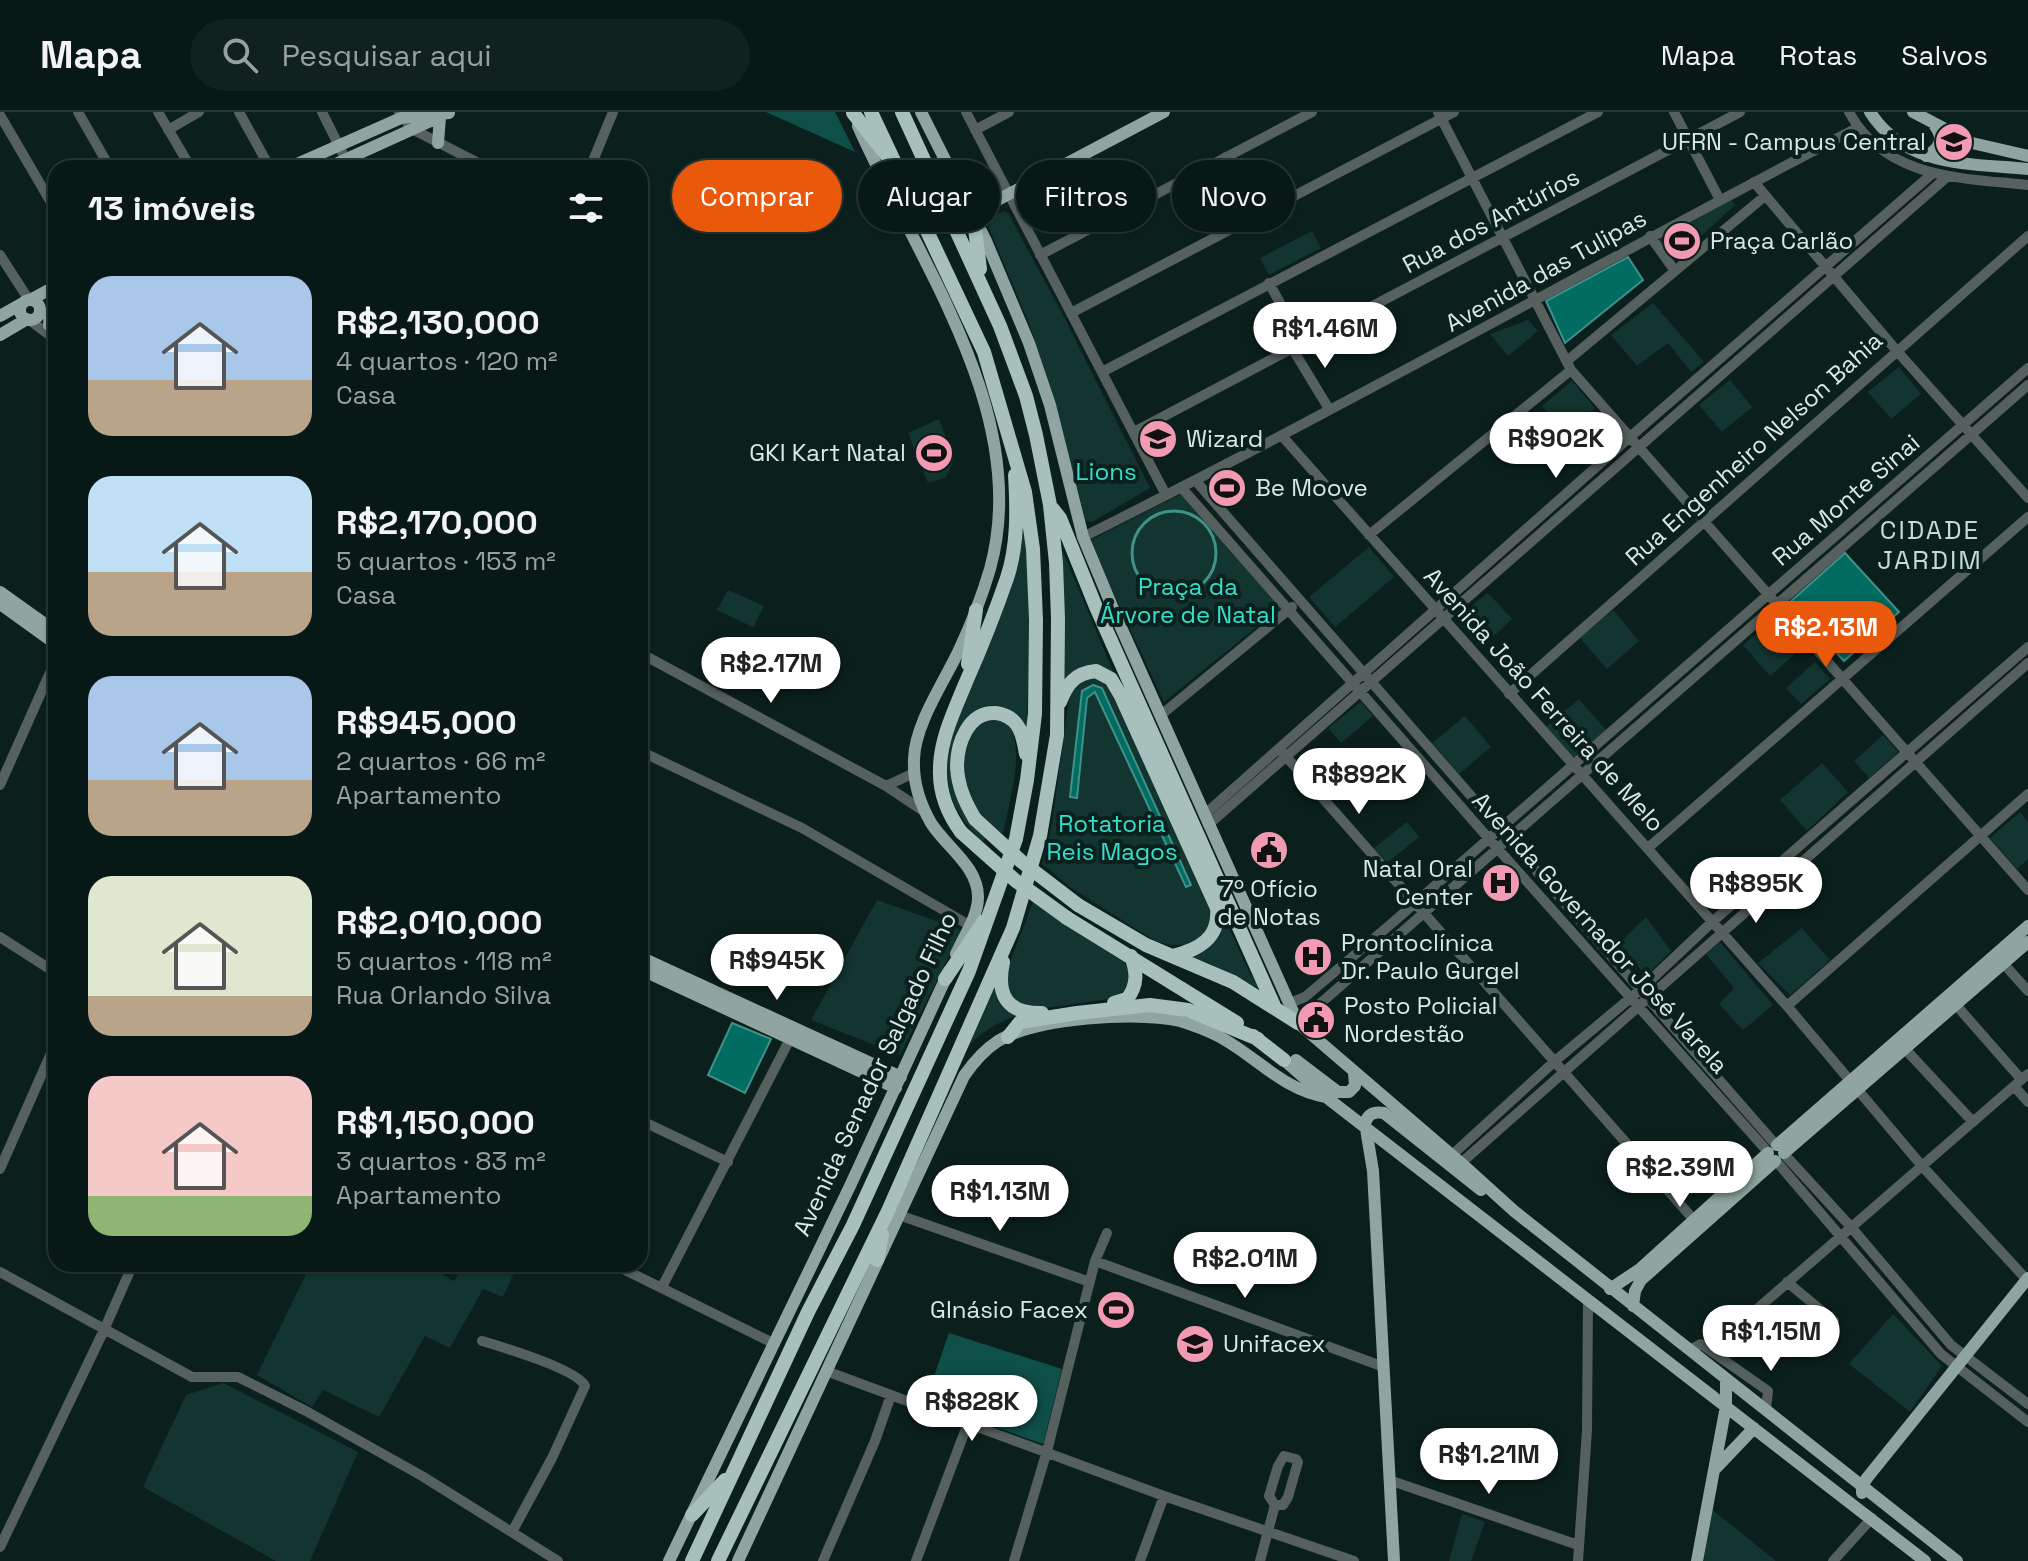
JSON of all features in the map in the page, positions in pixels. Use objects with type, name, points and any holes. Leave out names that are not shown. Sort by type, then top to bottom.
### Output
[{"type":"highway","points":[[853,112],[892,160]]},
{"type":"highway","name":"Avenida Senador Salgado Filho","points":[[871,112],[894,160]]},
{"type":"highway","points":[[902,112],[981,282],[1026,396],[1050,505],[1058,619],[1058,710],[1047,802],[1030,874],[1001,971],[1002,990],[1005,999],[1021,1012],[1044,1013],[1121,1002],[1127,999],[1135,985],[1135,966],[1131,956]]},
{"type":"highway","name":"Avenida Senador Salgado Filho","points":[[692,1561],[925,1071],[981,944],[1016,839],[1035,714],[1035,583],[1030,518],[1013,444],[984,352],[928,232]]},
{"type":"highway","points":[[975,232],[981,282]]},
{"type":"highway","points":[[1013,444],[1016,524],[1012,557],[944,740],[939,772],[946,808],[961,832],[1016,881],[1067,918],[1221,1012],[1284,1060]]},
{"type":"highway","points":[[1050,505],[1060,518],[1108,636],[1275,1008]]},
{"type":"highway","points":[[964,687],[976,610]]},
{"type":"highway","points":[[1058,710],[1067,686],[1085,672],[1105,674],[1121,696],[1217,908],[1218,920],[1209,940],[1188,953],[1172,956]]},
{"type":"highway","points":[[1028,766],[1022,735],[1009,717],[999,713],[988,714],[970,725],[961,742],[957,766],[964,800],[975,819],[1022,862],[1078,905],[1146,945],[1233,982],[1298,1023]]},
{"type":"highway","points":[[945,979],[991,911]]},
{"type":"highway","points":[[718,1561],[893,1213],[1013,928]]},
{"type":"highway","points":[[1012,1035],[1020,1022],[1150,1005],[1188,1010],[1260,1041]]},
{"type":"highway","points":[[877,1260],[893,1213]]},
{"type":"highway","points":[[692,1515],[736,1468]]},
{"type":"main road","name":"Avenida Senador Salgado Filho","points":[[669,1561],[898,1082],[979,901],[974,879],[925,812],[914,773],[918,735],[976,610],[991,565],[1000,512],[998,467],[991,425],[978,382],[950,315],[853,112]]},
{"type":"main road","points":[[921,112],[946,160]]},
{"type":"main road","points":[[1000,199],[1164,112]]},
{"type":"main road","points":[[1913,112],[1972,143],[2028,156]]},
{"type":"main road","points":[[305,160],[400,115],[447,114]]},
{"type":"main road","points":[[346,160],[447,114]]},
{"type":"main road","points":[[438,143],[447,114]]},
{"type":"main road","points":[[1874,115],[1895,141],[1926,156],[2028,169]]},
{"type":"main road","points":[[1926,156],[1936,150],[1940,142],[1940,133],[1935,126]]},
{"type":"main road","points":[[981,232],[1031,348],[1050,405],[1083,537],[1298,1023],[1514,1211],[1957,1561]]},
{"type":"main road","points":[[0,316],[48,290]]},
{"type":"main road","points":[[26,302],[37,304],[33,315]]},
{"type":"main road","points":[[0,335],[48,307]]},
{"type":"main road","points":[[0,592],[48,626]]},
{"type":"main road","points":[[0,604],[48,638]]},
{"type":"main road","points":[[1610,1289],[1640,1269],[1854,1086],[2028,926]]},
{"type":"main road","points":[[1854,1086],[1906,1050],[2028,942]]},
{"type":"main road","points":[[648,961],[898,1082]]},
{"type":"main road","points":[[648,972],[792,1033]]},
{"type":"main road","points":[[893,1213],[964,1076],[984,1052],[1012,1035],[1052,1024],[1119,1017],[1178,1021],[1219,1037],[1290,1086],[1326,1097]]},
{"type":"main road","points":[[1260,1041],[1290,1055],[1338,1092],[1349,1092],[1355,1086],[1354,1072]]},
{"type":"main road","points":[[1284,1060],[1326,1097],[1925,1561]]},
{"type":"main road","points":[[1394,1561],[1373,1171],[1366,1127],[1370,1114],[1384,1113],[1490,1198],[1514,1211]]},
{"type":"main road","points":[[1633,1306],[1635,1291],[1641,1280],[1776,1153]]},
{"type":"main road","points":[[738,1561],[877,1260]]},
{"type":"main road","points":[[1867,1514],[1862,1486],[2028,1280]]},
{"type":"main road","points":[[1697,1561],[1726,1406],[1726,1379]]},
{"type":"main road","points":[[1715,1470],[1754,1428]]},
{"type":"street","points":[[78,112],[105,160]]},
{"type":"street","points":[[158,112],[186,160]]},
{"type":"street","points":[[168,130],[199,112]]},
{"type":"street","points":[[239,112],[266,160]]},
{"type":"street","points":[[322,112],[346,160]]},
{"type":"street","points":[[593,160],[613,112]]},
{"type":"street","points":[[966,112],[1166,495]]},
{"type":"street","points":[[975,130],[1009,112]]},
{"type":"street","points":[[1040,255],[1312,112]]},
{"type":"street","points":[[1295,197],[1440,115],[1454,112]]},
{"type":"street","points":[[1102,372],[1598,112]]},
{"type":"street","points":[[1674,112],[1720,200]]},
{"type":"street","name":"Rua dos Antúrios","points":[[1134,432],[1740,112]]},
{"type":"street","points":[[1849,112],[1857,128],[1895,160],[1948,176],[2028,185]]},
{"type":"street","points":[[0,115],[48,197]]},
{"type":"street","points":[[400,115],[412,129],[472,160]]},
{"type":"street","points":[[1440,115],[1569,366],[2028,890]]},
{"type":"street","name":"Avenida das Tulipas","points":[[1083,537],[1282,436],[1650,236],[1857,128]]},
{"type":"street","points":[[1440,613],[1630,437],[1933,173]]},
{"type":"street","points":[[1206,820],[1440,613],[1639,447],[1948,176]]},
{"type":"street","points":[[1754,182],[1896,350],[2028,498]]},
{"type":"street","points":[[1369,535],[1765,196]]},
{"type":"street","points":[[1071,313],[1230,232]]},
{"type":"street","points":[[1650,236],[1675,271]]},
{"type":"street","name":"Rua Engenheiro Nelson Bahia","points":[[1509,694],[2028,236]]},
{"type":"street","points":[[0,255],[26,302]]},
{"type":"street","points":[[1269,283],[1329,409]]},
{"type":"street","points":[[33,315],[48,326]]},
{"type":"street","points":[[33,315],[48,331]]},
{"type":"street","name":"Rua Monte Sinai","points":[[1503,835],[1581,776],[1962,424],[2028,368]]},
{"type":"street","name":"Rua Monte Sinai","points":[[1298,1023],[1422,914],[1573,766],[2028,385]]},
{"type":"street","name":"Avenida João Ferreira de Melo","points":[[1282,436],[1787,1006],[1922,1166],[2028,1280]]},
{"type":"street","name":"Avenida Governador José Varela","points":[[1195,480],[1644,994],[1925,1337],[2028,1404]]},
{"type":"street","name":"Avenida Governador José Varela","points":[[1181,487],[1634,1002],[1776,1153],[1851,1227],[1960,1362],[2028,1422]]},
{"type":"street","points":[[1648,848],[2028,517]]},
{"type":"street","points":[[1161,715],[1299,601]]},
{"type":"street","points":[[1644,994],[1712,922],[2028,647]]},
{"type":"street","points":[[648,657],[886,786],[925,812]]},
{"type":"street","points":[[1457,1159],[1503,1107],[1555,1061],[1722,933],[2028,663]]},
{"type":"street","points":[[0,785],[48,677]]},
{"type":"street","points":[[1282,753],[1694,1220]]},
{"type":"street","points":[[648,755],[802,828],[969,925]]},
{"type":"street","points":[[886,786],[914,773]]},
{"type":"street","points":[[1787,1006],[2028,794]]},
{"type":"street","name":"Rua Monte Sinai","points":[[1290,1003],[1305,997],[1413,905],[1493,844]]},
{"type":"street","points":[[1391,924],[1390,931],[1398,934]]},
{"type":"street","points":[[0,937],[48,968]]},
{"type":"street","points":[[2003,963],[2028,991]]},
{"type":"street","points":[[1305,997],[1314,1008]]},
{"type":"street","points":[[1457,1159],[1512,1116],[1634,1002]]},
{"type":"street","points":[[1956,1005],[2021,1079],[2028,1102]]},
{"type":"street","points":[[662,1287],[792,1033]]},
{"type":"street","points":[[1906,1050],[1973,1122]]},
{"type":"street","points":[[0,1169],[48,1060]]},
{"type":"street","points":[[1711,1349],[2021,1079]]},
{"type":"street","points":[[1503,1107],[1512,1116]]},
{"type":"street","points":[[648,1124],[728,1162]]},
{"type":"street","points":[[893,1213],[1090,1282]]},
{"type":"street","points":[[1014,1561],[1047,1451],[1095,1261],[1107,1233]]},
{"type":"street","points":[[1095,1261],[1384,1367]]},
{"type":"street","points":[[0,1272],[192,1377],[242,1379],[381,1452],[558,1561]]},
{"type":"street","points":[[0,1547],[129,1272]]},
{"type":"street","points":[[630,1272],[773,1343]]},
{"type":"street","points":[[1787,1282],[1834,1321]]},
{"type":"street","points":[[1578,1561],[1587,1430],[1588,1300]]},
{"type":"street","points":[[1925,1337],[1935,1328]]},
{"type":"street","points":[[1726,1336],[1726,1361]]},
{"type":"street","points":[[482,1341],[579,1377],[585,1386],[552,1458],[512,1532]]},
{"type":"street","points":[[1690,1350],[1697,1344],[1711,1349],[1768,1391],[1766,1409]]},
{"type":"street","points":[[826,1371],[1164,1496],[1354,1561]]},
{"type":"street","points":[[2006,1405],[2014,1393]]},
{"type":"street","points":[[823,1561],[875,1441],[891,1395]]},
{"type":"street","points":[[916,1561],[968,1423]]},
{"type":"street","points":[[1389,1480],[1578,1545]]},
{"type":"street","points":[[1140,1561],[1164,1496]]},
{"type":"street","points":[[1260,1561],[1275,1505]]},
{"type":"street","points":[[1833,1561],[1867,1514]]},
{"type":"green space","points":[[1731,200],[1735,205],[1680,255],[1664,251],[1657,241]]},
{"type":"green space","name":"Lions","points":[[1000,213],[1008,213],[1150,488],[1092,522],[1086,521],[1051,390],[1030,326],[991,232],[1000,232]]},
{"type":"green space","points":[[1312,231],[1321,248],[1269,275],[1260,258]]},
{"type":"green space","points":[[1653,303],[1704,362],[1691,372],[1668,343],[1637,366],[1611,335]]},
{"type":"green space","points":[[1528,320],[1538,331],[1508,356],[1490,334]]},
{"type":"green space","points":[[1899,367],[1921,394],[1891,419],[1868,392]]},
{"type":"green space","points":[[1730,380],[1752,407],[1722,432],[1699,405]]},
{"type":"green space","points":[[1572,381],[1595,408],[1564,433],[1542,406]]},
{"type":"green space","name":"GKI Kart Natal","points":[[939,419],[954,459],[946,477],[928,483],[908,433]]},
{"type":"green space","name":"Praça da Árvore de Natal","points":[[1183,493],[1280,608],[1164,702],[1089,541]]},
{"type":"green space","points":[[1027,512],[1027,727],[1020,727],[1020,717],[1003,707],[988,706],[975,711],[965,721],[952,752],[950,769],[954,793],[986,837],[983,842],[964,821],[953,800],[947,777],[947,749]]},
{"type":"green space","points":[[1057,538],[1115,676],[1089,665],[1070,673],[1063,682]]},
{"type":"green space","points":[[1369,547],[1394,577],[1335,627],[1309,597]]},
{"type":"green space","points":[[728,590],[764,606],[753,627],[717,610]]},
{"type":"green space","points":[[1488,593],[1512,619],[1481,648],[1455,619]]},
{"type":"green space","points":[[1613,610],[1639,641],[1607,669],[1580,638]]},
{"type":"green space","points":[[1776,617],[1802,648],[1770,676],[1743,645]]},
{"type":"green space","points":[[1815,662],[1830,679],[1801,704],[1786,688]]},
{"type":"green space","name":"Rotatoria Reis Magos","points":[[1091,674],[1110,681],[1212,912],[1205,931],[1192,942],[1175,945],[1155,941],[1070,887],[1042,864],[1051,829],[1069,700],[1073,688]]},
{"type":"green space","points":[[1579,699],[1606,730],[1573,758],[1546,727]]},
{"type":"green space","points":[[1361,702],[1373,716],[1341,743],[1328,728]]},
{"type":"green space","points":[[1465,716],[1491,747],[1459,774],[1432,743]]},
{"type":"green space","points":[[992,717],[1008,722],[1016,748],[1003,834],[975,808],[964,780],[967,743],[981,723]]},
{"type":"green space","points":[[1883,735],[1898,752],[1869,778],[1854,761]]},
{"type":"green space","points":[[1822,763],[1848,792],[1807,831],[1780,800]]},
{"type":"green space","points":[[2020,812],[2028,822],[2028,859],[2017,869],[1990,838]]},
{"type":"green space","points":[[1407,822],[1419,837],[1387,863],[1374,848]]},
{"type":"green space","points":[[877,900],[962,930],[900,1055],[811,1020]]},
{"type":"green space","points":[[1033,902],[1123,959],[1128,981],[1120,994],[1115,998],[1031,1010],[1015,1004],[1004,978]]},
{"type":"green space","points":[[1222,912],[1250,974],[1262,990],[1210,964],[1187,957],[1203,950],[1213,941]]},
{"type":"green space","points":[[1646,917],[1671,951],[1646,976],[1619,944]]},
{"type":"green space","points":[[1802,928],[1830,960],[1790,995],[1758,963]]},
{"type":"green space","points":[[1720,942],[1773,1005],[1743,1030],[1719,1004],[1734,988],[1706,954]]},
{"type":"green space","points":[[996,981],[1019,1015],[988,1030],[963,1053]]},
{"type":"green space","points":[[307,1272],[439,1272],[454,1281],[460,1272],[514,1272],[503,1297],[483,1289],[450,1348],[425,1336],[379,1417],[323,1390],[312,1407],[257,1375]]},
{"type":"green space","points":[[1893,1314],[1942,1366],[1910,1412],[1849,1364]]},
{"type":"green space","points":[[223,1383],[358,1452],[310,1561],[276,1561],[143,1487],[186,1395]]},
{"type":"green space","points":[[1709,1507],[1776,1561],[1704,1561]]},
{"type":"green space","points":[[1462,1514],[1485,1522],[1471,1561],[1449,1561]]},
{"type":"shaded area","points":[[766,112],[835,112],[855,152]]},
{"type":"shaded area","points":[[1628,257],[1643,280],[1565,343],[1546,301]]},
{"type":"shaded area","points":[[1845,553],[1899,612],[1844,661],[1790,602]]},
{"type":"shaded area","points":[[1093,685],[1102,688],[1191,885],[1186,887],[1095,692],[1087,698],[1077,798],[1070,797],[1082,691]]},
{"type":"shaded area","points":[[732,1023],[771,1039],[745,1093],[708,1075]]},
{"type":"shaded area","points":[[949,1333],[1062,1369],[1043,1444],[925,1402]]},
{"type":"waterway","points":[[1166,511],[1182,511],[1198,518],[1209,529],[1216,553],[1213,569],[1204,583],[1182,595],[1166,595],[1150,588],[1139,577],[1132,561],[1132,545],[1139,529],[1150,518],[1166,511]]},
{"type":"place","name":"UFRN - Campus Central","points":[[1954,142]]},
{"type":"place","name":"Praça Carlão","points":[[1682,241]]},
{"type":"place","name":"Wizard","points":[[1158,439]]},
{"type":"place","name":"GKI Kart Natal","points":[[934,453]]},
{"type":"place","name":"Be Moove","points":[[1227,488]]},
{"type":"place","name":"7º Ofício de Notas","points":[[1269,850]]},
{"type":"place","name":"Natal Oral Center","points":[[1501,883]]},
{"type":"place","name":"Prontoclínica Dr. Paulo Gurgel","points":[[1313,957]]},
{"type":"place","name":"Posto Policial Nordestão","points":[[1316,1020]]},
{"type":"place","name":"GInásio Facex","points":[[1116,1310]]},
{"type":"place","name":"Unifacex","points":[[1195,1344]]},
{"type":"district","name":"CIDADE JARDIM","points":[[1930,545]]}]
